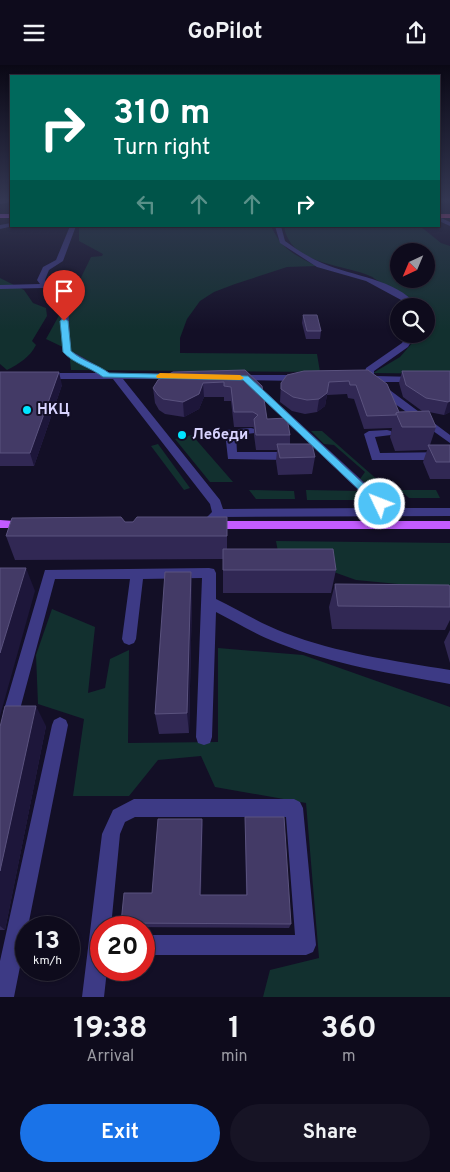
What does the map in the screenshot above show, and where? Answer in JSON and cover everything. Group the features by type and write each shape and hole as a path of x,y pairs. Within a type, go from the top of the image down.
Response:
{"main road":[{"path":"0,525 39,525"},
{"path":"201,525 450,525"}],"lane":[{"path":"44,286 41,280 46,269 59,261 66,242"},
{"path":"283,242 320,265 369,279 404,298"},
{"path":"0,287 44,286 53,291 63,305 67,352 76,360 111,375 216,503 218,513"},
{"path":"369,379 369,370 406,343"},
{"path":"28,376 195,377"},
{"path":"225,377 312,378"},
{"path":"245,378 390,513"},
{"path":"350,379 423,379"},
{"path":"369,379 450,440"},
{"path":"251,431 230,431 232,456 328,455"},
{"path":"387,433 369,434 376,457 450,456"},
{"path":"201,525 218,513 450,512"},
{"path":"129,639 132,568"},
{"path":"11,713 50,574 132,568 209,573 204,737"},
{"path":"209,602 291,641 324,651 393,667 450,677"},
{"path":"3,997 60,725"},
{"path":"103,916 111,834 119,816 134,808 294,808 306,945 155,945"},
{"path":"92,997 94,981"}],"green space":[{"path":"82,242 281,242 289,250 316,266 287,267 214,292 200,301 187,319 180,338 180,353 317,354 320,372 71,370 69,350 46,339 62,310 59,298 74,292 91,257 102,256 103,254"},
{"path":"291,242 440,242 450,246 450,374 373,373 400,357 412,343 435,343 435,298 408,298 390,288 435,288 435,243 390,243 390,288 371,276 307,256 296,249"},
{"path":"0,278 24,290 33,303 46,308 47,316 32,341 36,345 34,349 24,360 7,370 0,364"},
{"path":"311,431 322,431 380,482 363,482 360,479 365,472 334,445 324,444"},
{"path":"192,435 233,482 210,482 175,439"},
{"path":"158,444 190,488 184,490 151,446"},
{"path":"249,490 294,491 295,499 256,499"},
{"path":"306,490 361,491 370,500 307,500"},
{"path":"400,490 436,490 440,498 409,498"},
{"path":"276,541 450,543 450,601 440,588 356,580 278,552"},
{"path":"52,609 95,627 88,693 105,688 110,659 129,650 128,743 218,742 218,648 303,655 450,707 450,997 263,997 270,970 319,958 306,803 215,787 201,756 158,760 129,796 73,796 84,719 38,704 36,655"}],"building":[{"path":"303,315 317,315 321,331 307,331"},
{"path":"245,370 262,386 267,419 287,418 290,435 256,435 254,419 258,415 253,412 234,412 231,387 224,386 224,382 203,383 199,394 183,402 163,399 153,388 158,380 173,372"},
{"path":"368,370 387,384 399,412 396,415 367,416 356,385 350,385 349,381 329,382 327,393 319,399 307,400 293,397 281,389 281,383 287,375 304,371"},
{"path":"402,371 450,371 450,401 426,398 406,385"},
{"name":"НКЦ","path":"0,372 59,372 30,453 0,453"},
{"path":"429,411 436,427 402,427 396,413 399,412"},
{"path":"277,444 312,444 315,457 280,458"},
{"path":"428,445 450,445 450,462 436,462"},
{"path":"121,517 125,522 133,522 137,517 227,517 227,536 6,536 12,518"},
{"path":"223,549 333,549 336,570 223,570"},
{"path":"0,568 26,568 0,653"},
{"path":"165,572 191,572 187,713 155,714"},
{"path":"335,584 449,585 450,607 338,606"},
{"path":"5,706 36,706 0,871 0,727"},
{"path":"245,817 284,817 291,924 155,923 155,916 122,916 124,893 152,893 158,819 202,819 200,895 247,895"}],"slow traffic":[{"path":"160,376 240,378"}],"place":[{"name":"НКЦ","path":"27,410"},
{"name":"Лебеди","path":"182,435"}],"route":[{"path":"64,321 67,352 76,360 96,367 106,375 245,378 380,504"}]}
